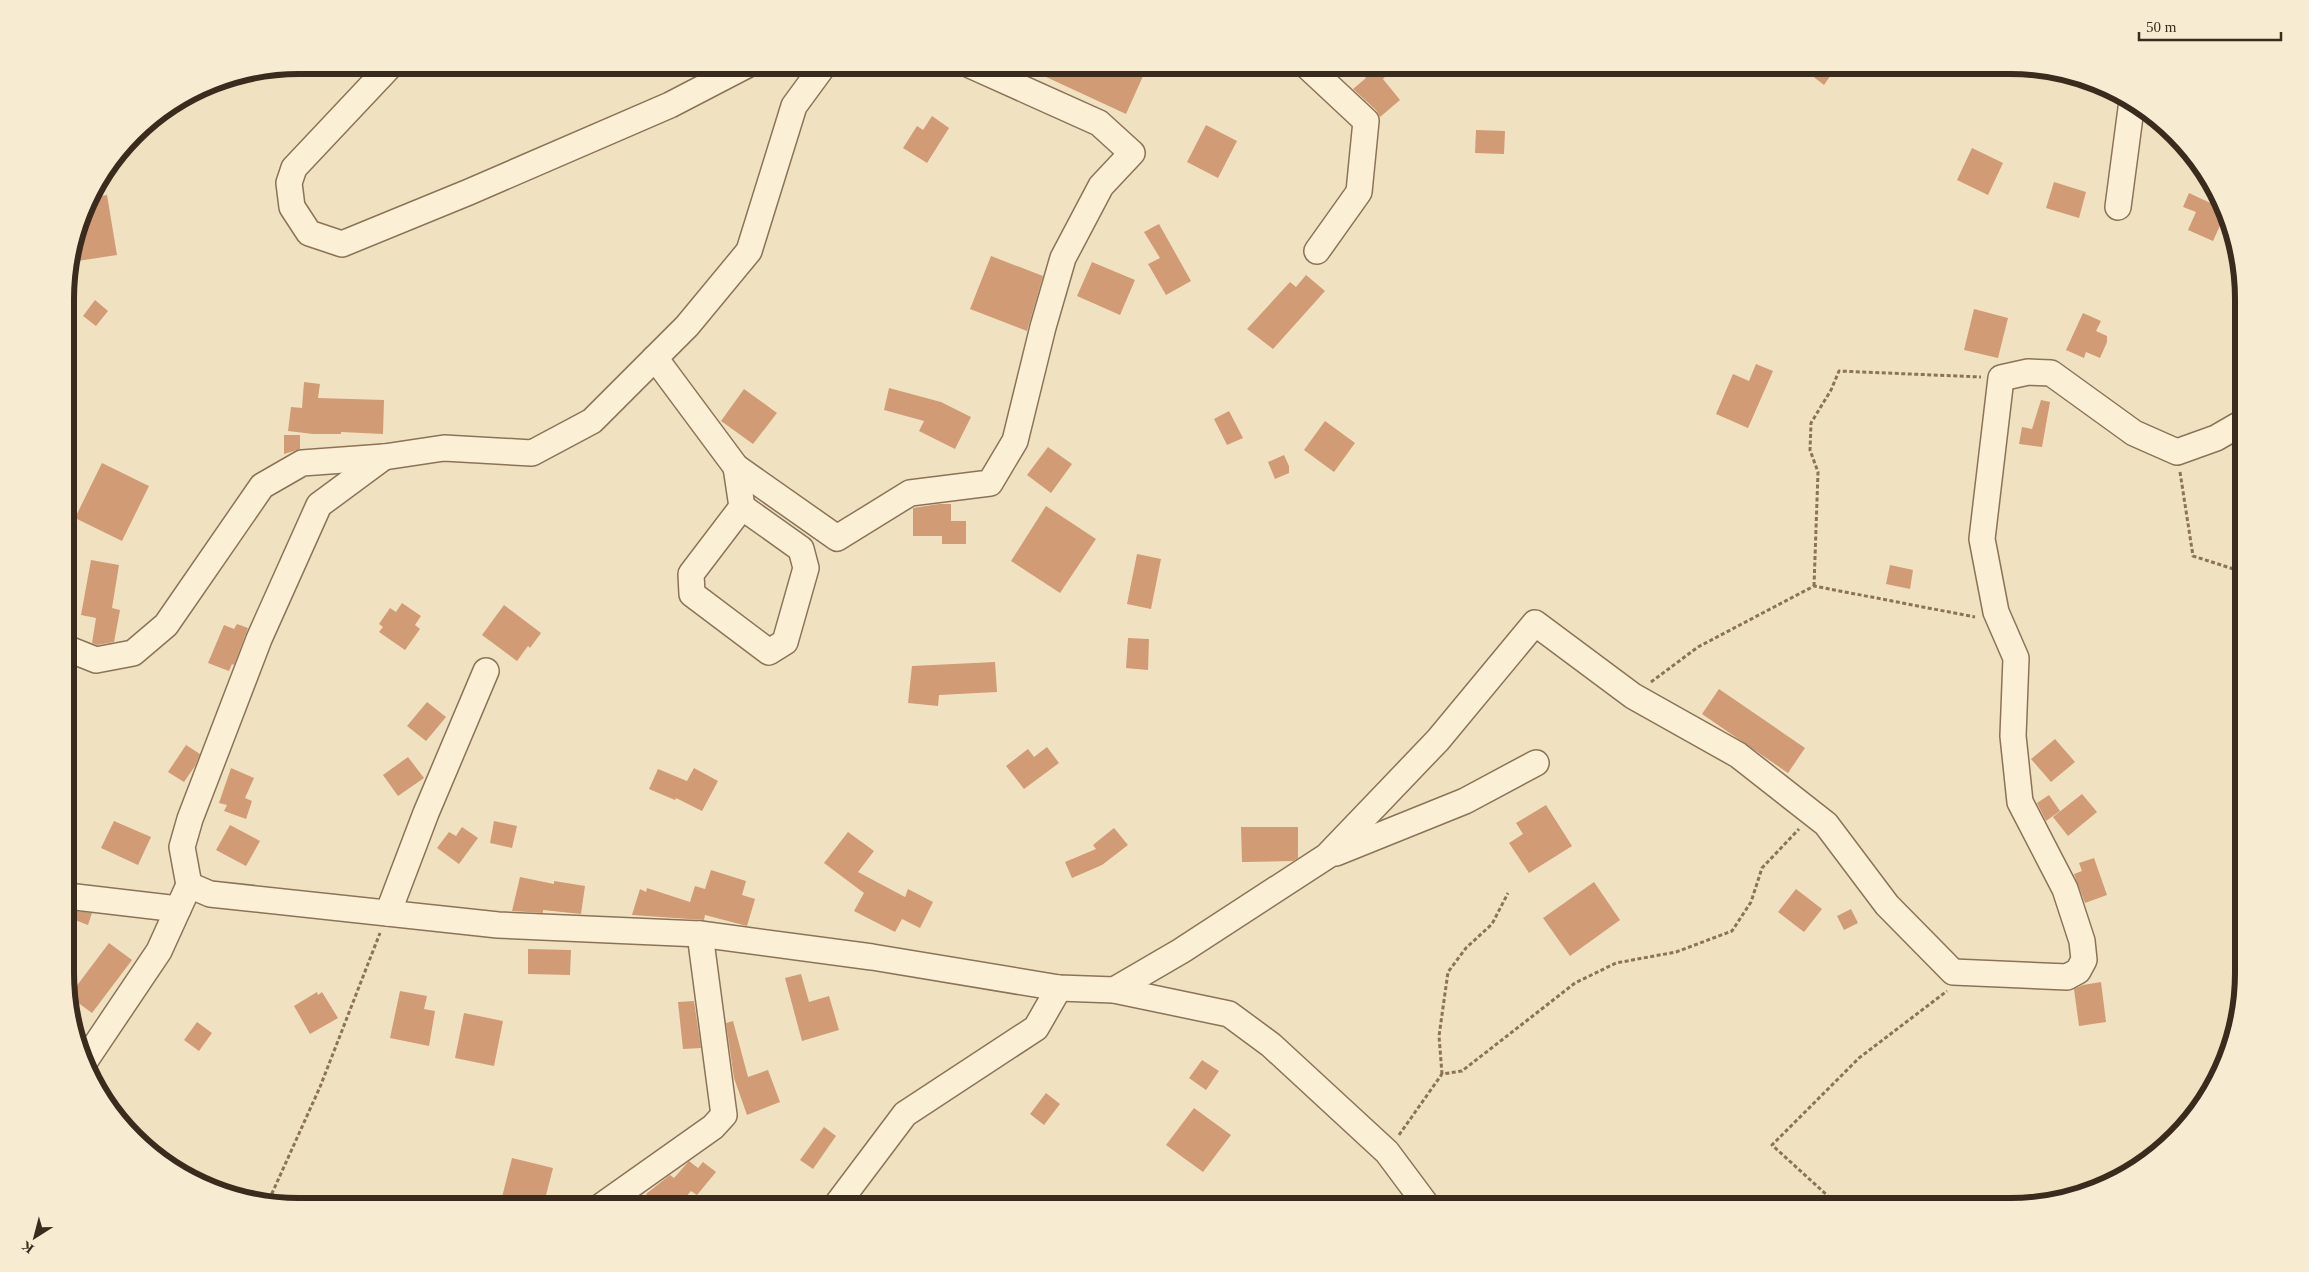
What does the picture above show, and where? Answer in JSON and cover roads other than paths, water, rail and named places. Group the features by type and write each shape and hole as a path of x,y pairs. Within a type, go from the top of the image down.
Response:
{"street":[{"path":"383,74 294,168 289,183 292,208 309,233 342,244 670,105 730,74"},
{"path":"74,651 96,660 133,653 166,625 262,486 302,463 384,457 444,448 532,453 592,420 687,326 749,251 794,106 817,74"},
{"path":"655,358 736,467 837,538 910,493 990,483 1015,440 1043,327 1063,258 1101,186 1132,153 1099,123 990,74"},
{"path":"1316,74 1366,121 1359,192 1317,251"},
{"path":"2118,207 2131,109"},
{"path":"1327,856 1438,740 1535,623 1633,696 1738,755 1826,824 1887,905 1953,972 2067,977 2078,971 2084,960 2082,941 2065,889 2020,802 2013,736 2016,658 1996,612 1982,539 2001,378 2028,372 2051,373 2134,433 2177,452 2216,438 2235,427"},
{"path":"89,1055 159,951 178,909 188,885 182,848 190,819 259,639 319,505 384,457"},
{"path":"736,467 742,507 691,574 692,594 769,652 785,642 806,568 801,549 742,507"},
{"path":"388,913 426,813 486,671"},
{"path":"1114,990 1181,951 1327,856 1465,801 1536,763"},
{"path":"188,885 210,894 498,925 700,934 872,957 1059,988 1114,990 1229,1014 1271,1045 1387,1152 1421,1198"},
{"path":"74,897 178,909"},
{"path":"613,1198 713,1127 724,1115 700,934"},
{"path":"842,1198 905,1114 1036,1028 1059,988"}]}
